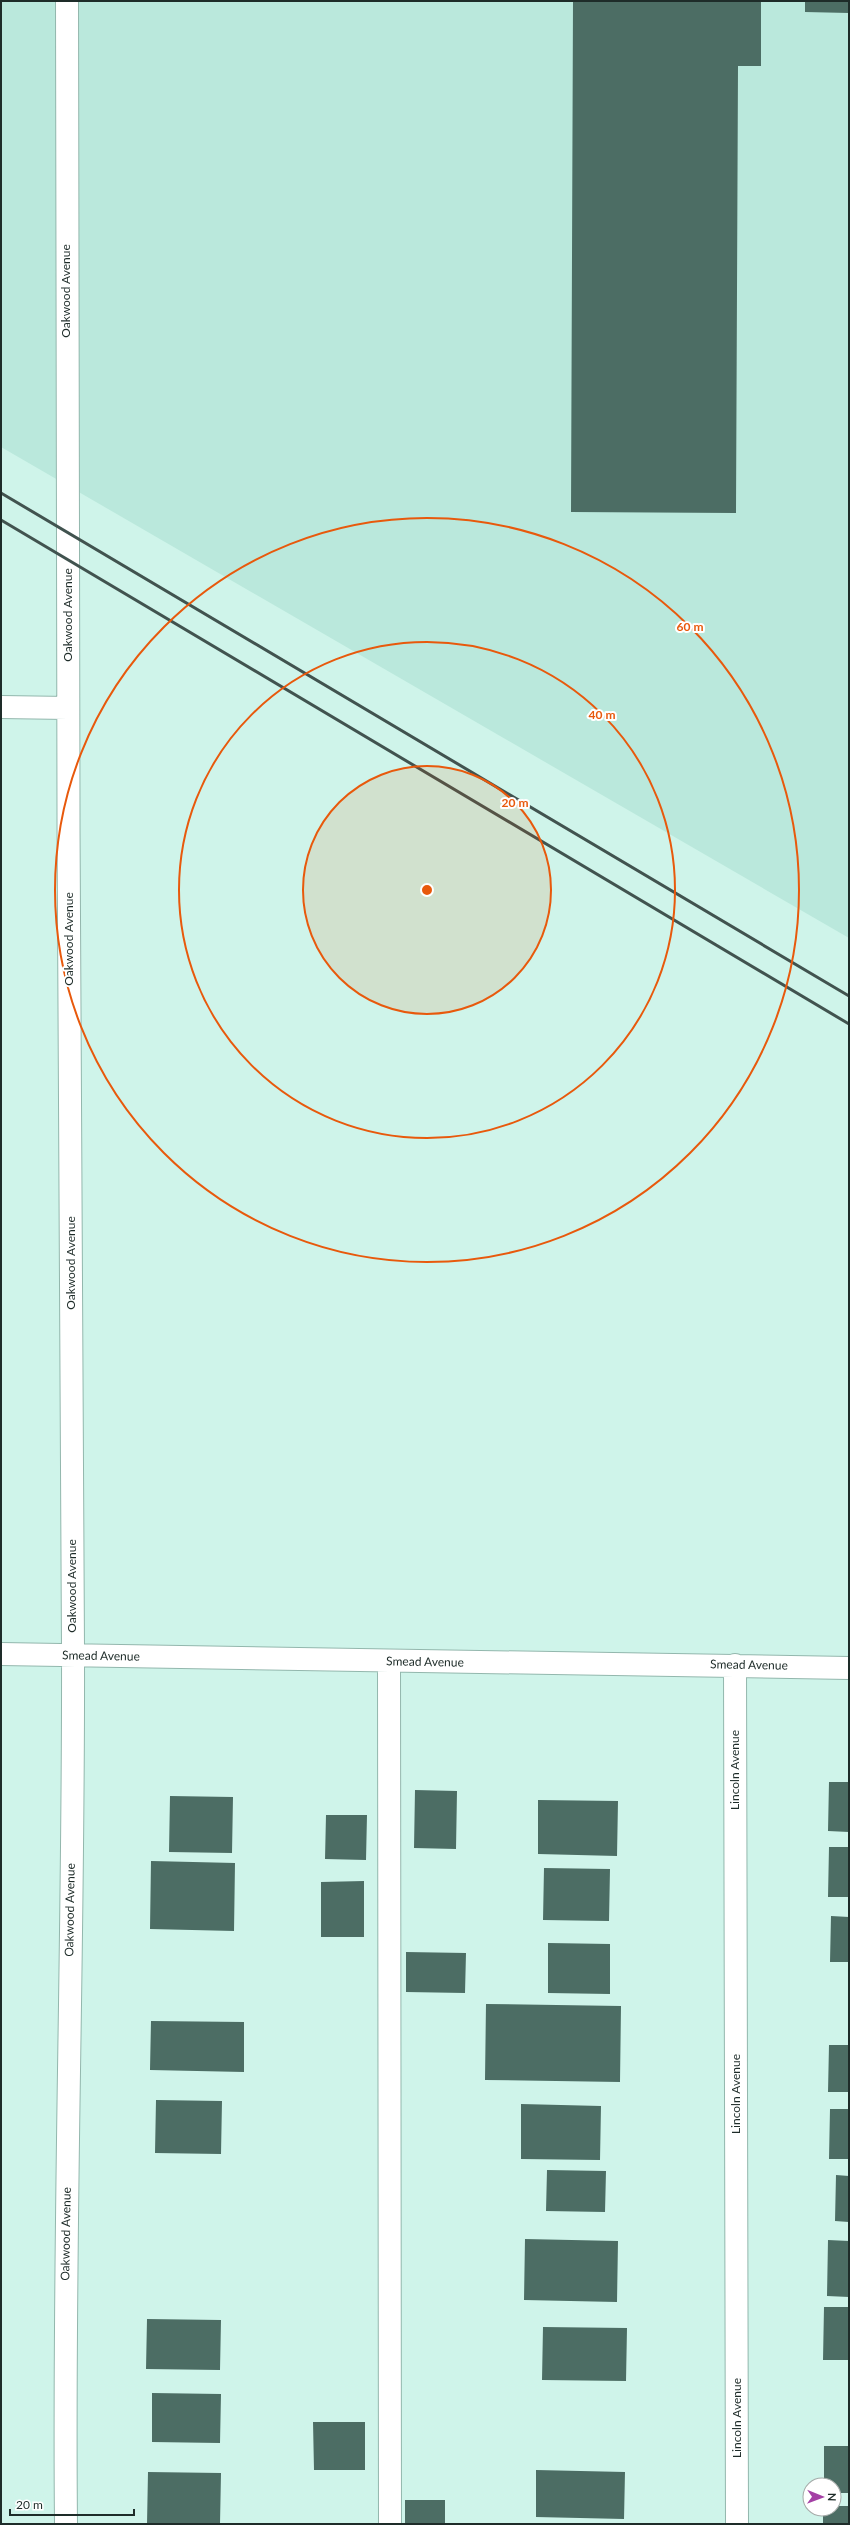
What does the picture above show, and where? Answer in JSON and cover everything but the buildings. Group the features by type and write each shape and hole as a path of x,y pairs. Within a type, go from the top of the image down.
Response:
{"street":[{"name":"Oakwood Avenue","path":"66,2524 64,2376 73,1656 66,530 67,1"},
{"path":"1,707 68,708"},
{"name":"Smead Avenue","path":"1,1654 389,1662 735,1665 849,1668"},
{"path":"389,1662 390,2524"},
{"name":"Lincoln Avenue","path":"735,1665 737,2524"}],"shaded area":[{"path":"1,1 849,1 849,938 1,447"}],"railway":[{"path":"1,493 849,996"},
{"path":"1,520 849,1024"}]}
